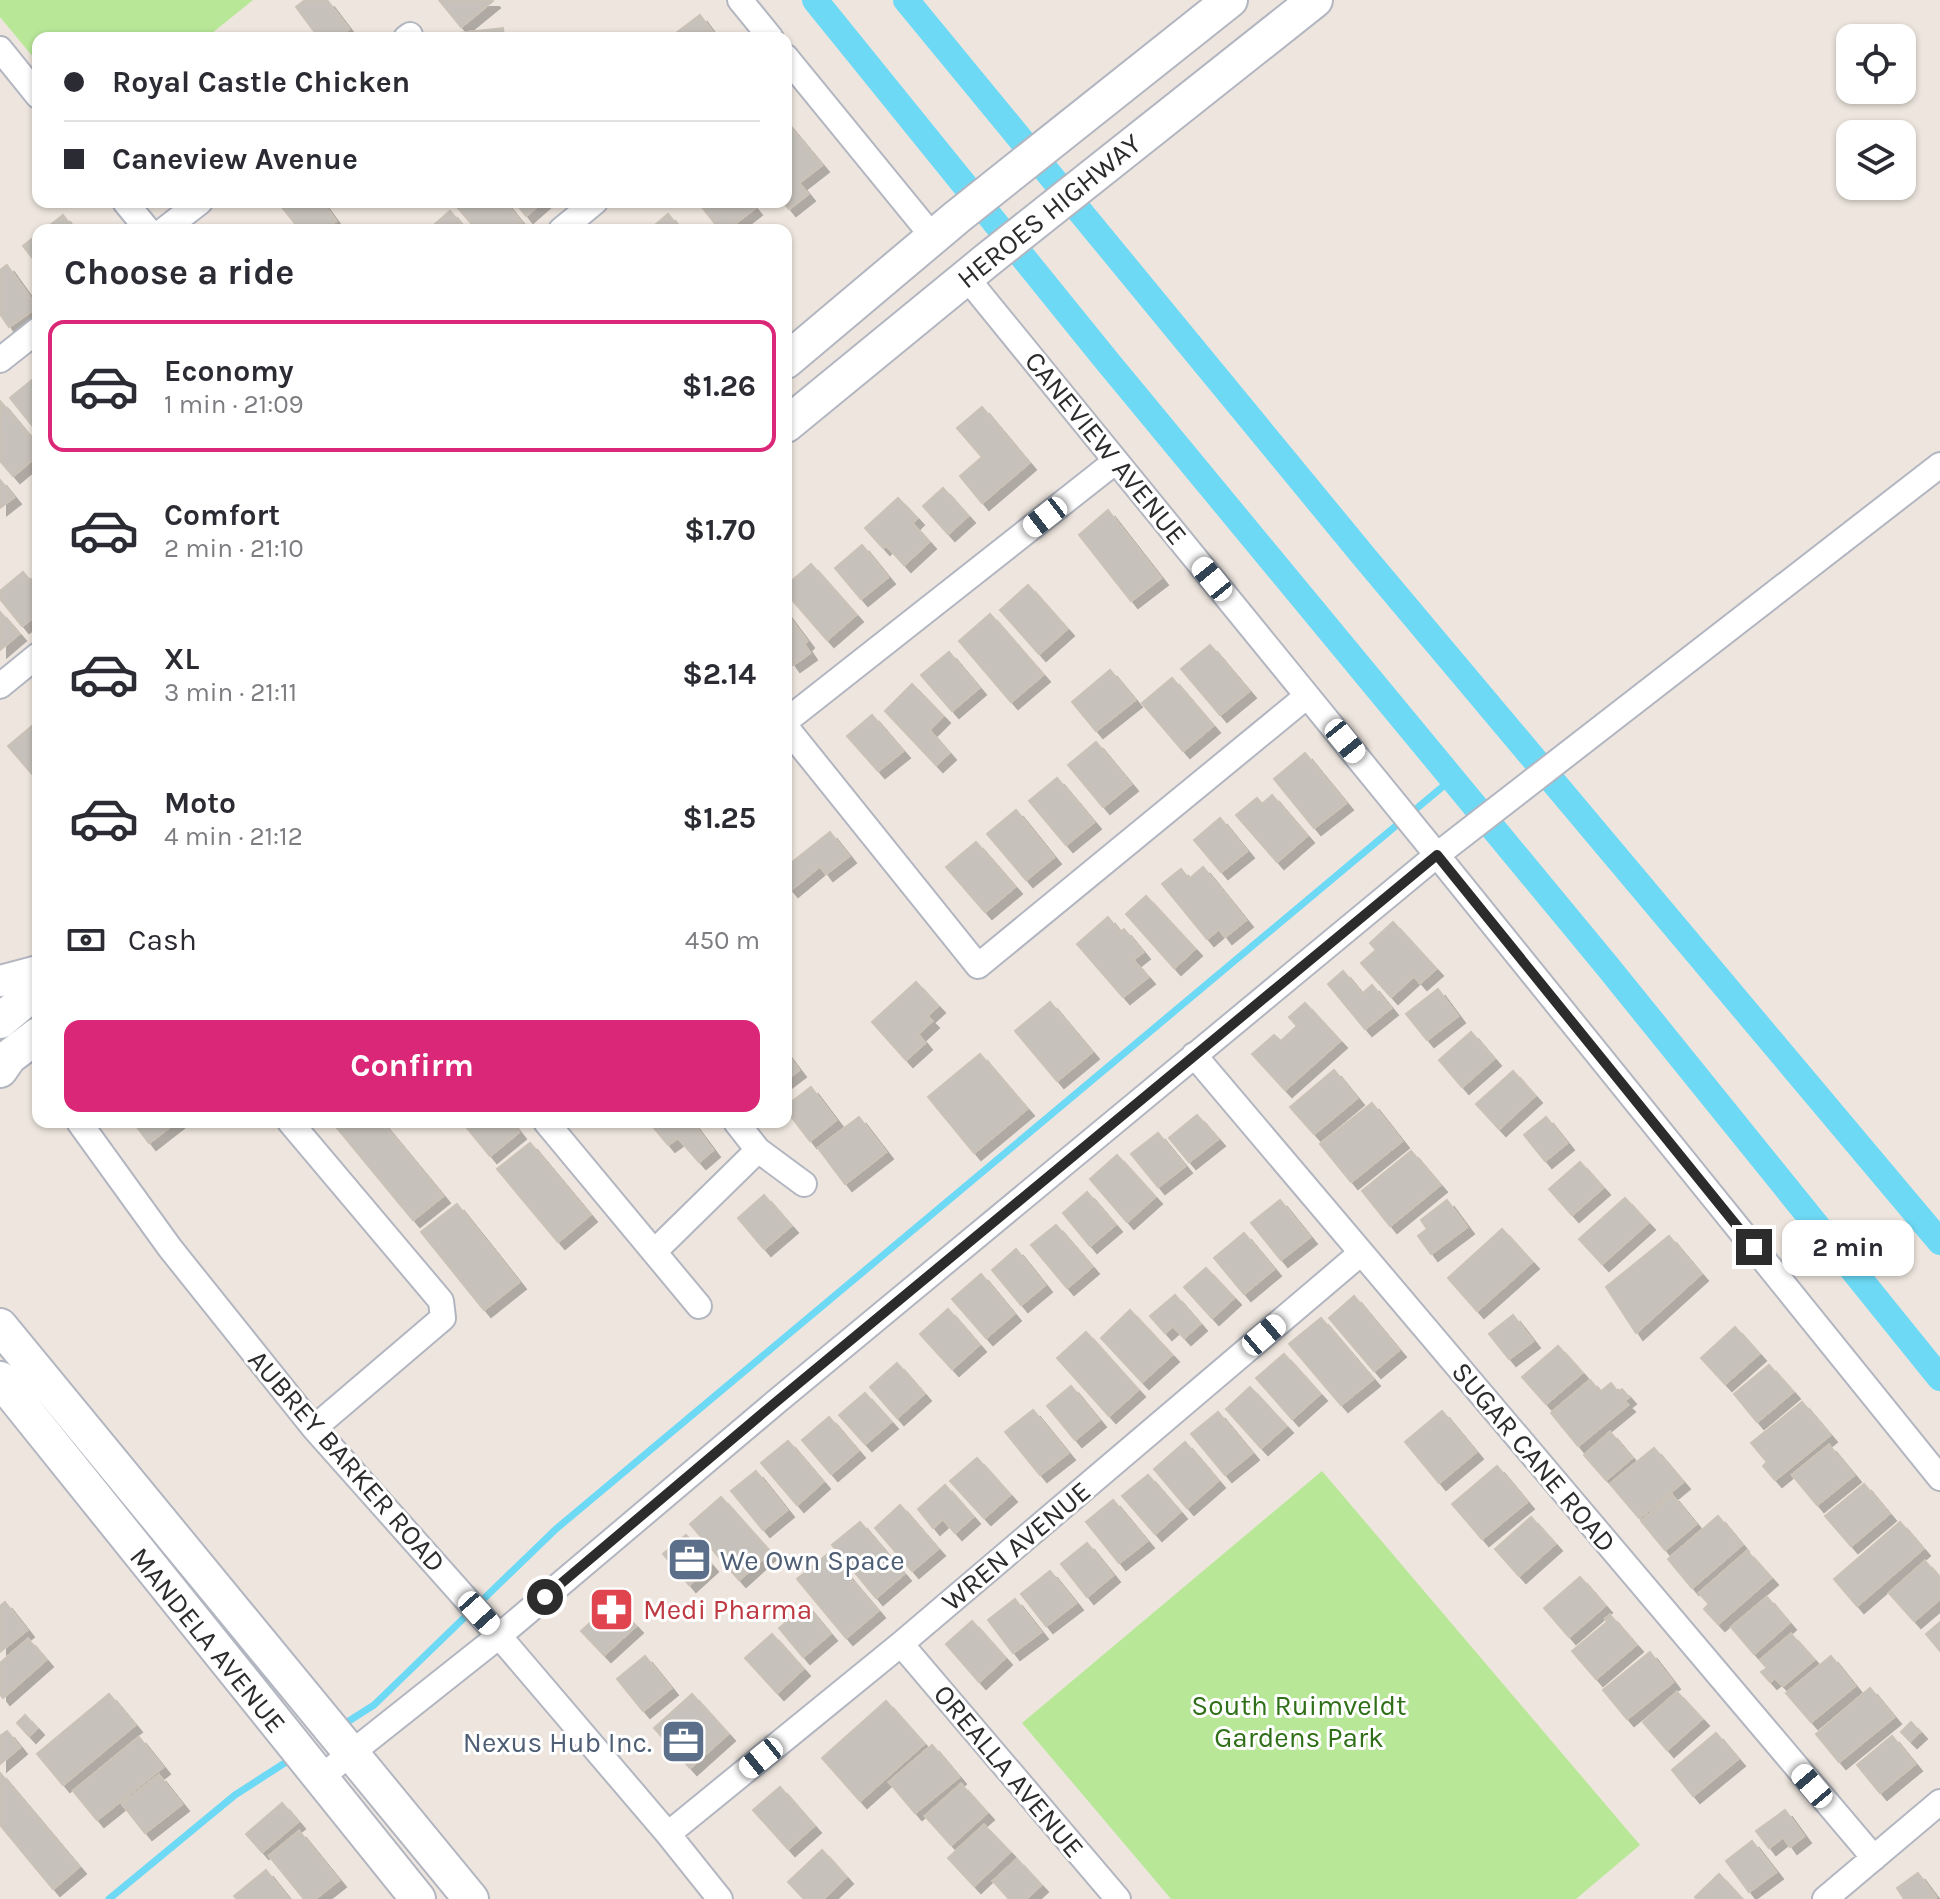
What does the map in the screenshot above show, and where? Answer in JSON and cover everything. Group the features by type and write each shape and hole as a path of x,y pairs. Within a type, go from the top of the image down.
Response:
{"main road":[{"name":"HEROES HIGHWAY","path":"792,356 945,227 1230,0"},
{"name":"HEROES HIGHWAY","path":"792,420 976,269 1315,0"},
{"path":"0,1021 32,994"},
{"path":"0,1070 9,1057 32,1040"},
{"path":"0,1326 471,1899"},
{"name":"MANDELA AVENUE","path":"0,1379 418,1899"}],"street":[{"path":"740,0 766,32"},
{"path":"0,49 32,89"},
{"path":"792,63 945,227"},
{"path":"130,208 143,224"},
{"path":"172,224 192,208"},
{"path":"568,224 588,208"},
{"name":"CANEVIEW AVENUE","path":"976,269 1116,461 1307,696 1440,852 1937,1469"},
{"path":"0,360 32,335"},
{"path":"792,719 1116,461"},
{"path":"320,1778 499,1636 776,1402 1440,852 1940,465"},
{"path":"0,686 32,660"},
{"path":"792,732 978,966 1307,696"},
{"path":"0,981 32,973"},
{"name":"SUGAR CANE ROAD","path":"1194,1055 1874,1858"},
{"name":"AUBREY BARKER ROAD","path":"83,1128 170,1248 314,1428 499,1636 720,1899"},
{"path":"295,1128 441,1301 443,1318 314,1428"},
{"path":"551,1128 699,1306"},
{"path":"741,1128 758,1150 804,1184"},
{"path":"654,1252 758,1150"},
{"name":"WREN AVENUE","path":"668,1834 901,1644 1361,1253"},
{"name":"OREALLA AVENUE","path":"901,1644 1118,1899"},
{"path":"1825,1899 1940,1802"}],"green space":[{"path":"0,0 253,0 213,32 32,32 32,56 0,17"},
{"name":"South Ruimveldt Gardens Park","path":"1322,1471 1640,1845 1576,1899 1171,1899 1022,1723"}],"building":[{"path":"305,0 327,0 349,29 345,32 315,32 296,7"},
{"path":"439,0 492,0 493,1 461,27"},
{"path":"700,15 713,32 677,32"},
{"path":"503,28 503,32 467,32"},
{"path":"792,129 822,165 799,183 808,194 792,207"},
{"path":"283,208 326,208 336,221 332,224 295,224"},
{"path":"458,208 510,208 522,223 521,224 472,224"},
{"path":"520,208 535,208 526,216"},
{"path":"703,208 755,208 735,224 715,224"},
{"path":"450,211 461,224 435,224"},
{"path":"668,214 676,224 656,224"},
{"path":"63,215 70,224 52,224"},
{"path":"32,239 32,257 23,246"},
{"path":"7,265 32,300 32,311 9,327 0,314 0,270"},
{"path":"32,380 32,426 10,398"},
{"path":"1,402 32,439 32,460 13,476 0,461"},
{"path":"982,407 1029,463 982,503 960,476 982,457 957,428"},
{"path":"0,480 14,497 0,508"},
{"path":"943,488 968,516 948,534 923,506"},
{"path":"898,498 917,518 912,523 929,542 904,565 865,528"},
{"path":"1108,510 1161,578 1131,601 1079,535"},
{"path":"862,545 888,577 861,599 835,568"},
{"path":"811,564 856,615 827,640 792,600 792,581"},
{"path":"23,572 32,583 32,618 22,626 0,599 0,591"},
{"path":"1028,585 1067,629 1039,654 1000,610"},
{"path":"0,612 19,634 0,650"},
{"path":"990,614 1043,675 1011,702 959,641"},
{"path":"792,621 807,641 804,644 810,653 793,665"},
{"path":"1210,645 1249,691 1220,715 1181,669"},
{"path":"949,652 979,688 952,711 921,675"},
{"path":"1110,670 1135,700 1096,731 1072,702"},
{"path":"1172,678 1213,726 1183,751 1142,703"},
{"path":"912,684 943,716 929,730 949,753 936,765 885,711"},
{"path":"872,715 903,751 878,771 847,736"},
{"path":"32,726 32,774 8,746"},
{"path":"1096,742 1131,784 1103,807 1068,765"},
{"path":"1305,753 1346,803 1314,828 1274,779"},
{"path":"1057,778 1094,822 1066,845 1029,801"},
{"path":"1272,795 1307,836 1277,862 1236,815 1257,798 1262,804"},
{"path":"1016,810 1054,857 1026,880 987,834"},
{"path":"1220,818 1247,851 1221,872 1194,840"},
{"path":"830,832 849,856 826,874 820,866 792,889 792,862"},
{"path":"976,842 1015,887 985,912 946,867"},
{"path":"1203,867 1246,920 1225,937 1219,929 1207,939 1162,884 1181,869 1189,879"},
{"path":"1146,896 1195,949 1174,968 1126,914"},
{"path":"1108,917 1120,932 1124,929 1143,952 1133,960 1148,977 1123,997 1077,944"},
{"path":"1393,922 1436,969 1420,983 1414,976 1391,997 1361,963 1376,950 1370,943"},
{"path":"1343,971 1362,994 1372,985 1391,1008 1365,1029 1328,984"},
{"path":"916,982 938,1006 927,1016 932,1021 918,1034 925,1043 906,1060 872,1022"},
{"path":"1438,989 1458,1016 1427,1040 1406,1014"},
{"path":"1050,1002 1092,1052 1057,1081 1015,1031"},
{"path":"1305,1003 1340,1041 1285,1090 1252,1054 1274,1035 1281,1041 1297,1026 1289,1017"},
{"path":"1471,1032 1494,1059 1462,1087 1439,1060"},
{"path":"980,1054 1027,1109 974,1153 928,1097"},
{"path":"792,1061 799,1070 792,1075"},
{"path":"1334,1070 1357,1098 1314,1134 1290,1107"},
{"path":"1513,1071 1535,1096 1499,1129 1476,1104"},
{"path":"811,1087 836,1120 810,1141 792,1118 792,1101"},
{"path":"1372,1103 1402,1141 1351,1182 1320,1144"},
{"path":"1197,1115 1218,1139 1189,1162 1169,1138"},
{"path":"859,1117 886,1152 845,1184 818,1148"},
{"path":"1546,1117 1567,1143 1545,1161 1524,1135"},
{"path":"138,1128 168,1128 149,1143"},
{"path":"337,1128 387,1128 443,1196 413,1220"},
{"path":"467,1128 516,1128 519,1132 490,1156"},
{"path":"654,1128 696,1128 713,1150 699,1162 678,1138 668,1145"},
{"path":"1158,1133 1185,1166 1158,1187 1131,1154"},
{"path":"530,1143 590,1215 558,1242 497,1169"},
{"path":"1411,1151 1440,1185 1390,1226 1362,1191"},
{"path":"1117,1155 1155,1197 1127,1222 1090,1179"},
{"path":"1580,1162 1603,1188 1572,1215 1549,1189"},
{"path":"1087,1192 1115,1225 1090,1246 1063,1213"},
{"path":"764,1195 791,1226 764,1249 738,1218"},
{"path":"1625,1198 1648,1223 1602,1264 1579,1239"},
{"path":"1280,1200 1310,1237 1281,1260 1251,1223"},
{"path":"1447,1200 1467,1227 1431,1254 1418,1236 1427,1229 1421,1220"},
{"path":"457,1204 519,1282 484,1310 421,1232"},
{"path":"1056,1225 1092,1267 1067,1288 1031,1245"},
{"path":"1502,1229 1532,1262 1477,1311 1448,1278"},
{"path":"1244,1233 1274,1269 1244,1294 1214,1258"},
{"path":"1669,1236 1701,1274 1636,1333 1606,1287"},
{"path":"1016,1249 1045,1285 1021,1305 992,1270"},
{"path":"1206,1268 1234,1298 1212,1318 1184,1287"},
{"path":"981,1274 1014,1314 986,1338 952,1299"},
{"path":"1175,1295 1200,1324 1184,1338 1173,1326 1165,1333 1150,1316"},
{"path":"1354,1296 1399,1350 1374,1371 1329,1318"},
{"path":"948,1309 979,1345 952,1369 920,1334"},
{"path":"1130,1310 1172,1355 1142,1382 1101,1338"},
{"path":"1513,1315 1533,1341 1509,1359 1489,1334"},
{"path":"1321,1318 1373,1379 1341,1405 1289,1344"},
{"path":"1735,1327 1759,1354 1725,1384 1701,1358"},
{"path":"1086,1332 1138,1390 1109,1416 1057,1358"},
{"path":"1558,1346 1582,1373 1546,1404 1522,1377"},
{"path":"1284,1354 1320,1394 1292,1419 1256,1378"},
{"path":"897,1363 924,1394 897,1418 870,1387"},
{"path":"1769,1365 1793,1392 1757,1422 1734,1394"},
{"path":"1590,1380 1600,1392 1611,1383 1618,1392 1622,1389 1629,1397 1624,1401 1628,1405 1578,1446 1551,1413"},
{"path":"1071,1386 1099,1420 1075,1440 1047,1406"},
{"path":"1250,1387 1286,1426 1261,1448 1226,1409"},
{"path":"865,1393 891,1422 865,1444 839,1415"},
{"path":"1802,1402 1830,1435 1775,1480 1763,1466 1767,1462 1751,1443"},
{"path":"1033,1410 1068,1453 1040,1475 1005,1432"},
{"path":"1442,1411 1476,1452 1439,1483 1405,1442"},
{"path":"1218,1412 1252,1453 1225,1475 1191,1434"},
{"path":"829,1417 858,1451 831,1474 802,1440"},
{"path":"1610,1432 1632,1458 1606,1480 1584,1455"},
{"path":"788,1441 823,1482 797,1505 761,1463"},
{"path":"1185,1442 1218,1481 1187,1508 1154,1469"},
{"path":"1829,1445 1854,1475 1817,1505 1792,1475"},
{"path":"1654,1448 1683,1482 1639,1518 1610,1484"},
{"path":"977,1458 1010,1495 984,1518 950,1481"},
{"path":"1497,1466 1527,1502 1482,1539 1452,1504"},
{"path":"756,1471 787,1510 763,1530 731,1491"},
{"path":"1148,1475 1180,1512 1155,1534 1122,1496"},
{"path":"1864,1484 1889,1514 1851,1546 1825,1516"},
{"path":"945,1485 973,1517 955,1533 943,1519 933,1528 918,1509"},
{"path":"1672,1495 1696,1524 1665,1550 1641,1521"},
{"path":"721,1497 770,1552 739,1580 690,1524"},
{"path":"1113,1500 1147,1541 1119,1563 1086,1522"},
{"path":"900,1505 938,1549 912,1571 875,1528"},
{"path":"1718,1516 1742,1545 1692,1588 1668,1559"},
{"path":"1531,1517 1555,1544 1519,1576 1495,1549"},
{"path":"860,1522 904,1574 876,1598 832,1545"},
{"path":"1900,1522 1923,1549 1857,1606 1834,1579"},
{"path":"686,1535 711,1565 689,1585 663,1554"},
{"path":"1087,1543 1113,1575 1087,1597 1061,1564"},
{"path":"1747,1551 1771,1578 1718,1624 1704,1609 1709,1604 1699,1593"},
{"path":"829,1553 878,1611 846,1638 797,1579"},
{"path":"1925,1561 1940,1578 1940,1599 1914,1621 1889,1593"},
{"path":"1050,1571 1076,1603 1046,1626 1021,1594"},
{"path":"1580,1577 1605,1606 1569,1637 1544,1608"},
{"path":"1767,1597 1789,1623 1754,1654 1731,1627"},
{"path":"1015,1599 1041,1632 1013,1653 988,1620"},
{"path":"5,1602 27,1630 0,1652 0,1606"},
{"path":"613,1602 636,1626 604,1655 581,1631"},
{"path":"806,1605 830,1634 803,1657 779,1628"},
{"path":"1610,1615 1636,1645 1596,1679 1572,1651 1607,1622 1605,1619"},
{"path":"972,1621 1005,1658 979,1682 946,1644"},
{"path":"1940,1622 1940,1651 1926,1634"},
{"path":"772,1634 803,1669 777,1693 745,1658"},
{"path":"1791,1634 1814,1660 1783,1686 1775,1678 1770,1682 1761,1672 1767,1668 1760,1660"},
{"path":"28,1639 46,1660 3,1698 0,1694 0,1663"},
{"path":"1650,1652 1673,1682 1627,1719 1603,1690"},
{"path":"645,1656 671,1688 643,1711 617,1679"},
{"path":"1831,1656 1855,1686 1811,1722 1786,1693"},
{"path":"1870,1688 1894,1717 1839,1762 1816,1734"},
{"path":"1677,1692 1702,1719 1667,1750 1643,1722"},
{"path":"109,1694 135,1725 63,1785 37,1754"},
{"path":"692,1694 728,1734 690,1768 654,1728"},
{"path":"886,1701 924,1744 860,1801 822,1758"},
{"path":"25,1715 37,1728 29,1736 17,1723"},
{"path":"1911,1722 1920,1732 1910,1741 1901,1732"},
{"path":"7,1731 20,1747 0,1764 0,1736"},
{"path":"1716,1733 1738,1759 1693,1796 1672,1770"},
{"path":"1892,1736 1915,1764 1880,1793 1857,1765"},
{"path":"139,1737 163,1767 97,1820 73,1791"},
{"path":"932,1745 959,1777 915,1813 889,1782"},
{"path":"0,1773 79,1867 53,1889 0,1825"},
{"path":"159,1775 182,1804 145,1833 122,1804"},
{"path":"961,1784 987,1813 951,1845 925,1816"},
{"path":"780,1787 814,1826 788,1849 753,1810"},
{"path":"282,1803 298,1822 262,1852 246,1834"},
{"path":"1785,1810 1804,1836 1790,1847 1783,1837 1769,1848 1756,1831"},
{"path":"984,1825 1010,1852 974,1886 948,1858"},
{"path":"299,1831 339,1880 315,1899 304,1899 269,1856"},
{"path":"1752,1841 1776,1872 1749,1892 1726,1861"},
{"path":"822,1850 846,1877 823,1899 804,1899 788,1882"},
{"path":"1017,1859 1041,1885 1026,1899 1009,1899 993,1881"},
{"path":"266,1870 289,1899 237,1899 234,1896"},
{"path":"1918,1873 1936,1897 1904,1899 1897,1888"},
{"path":"1719,1874 1742,1899 1695,1897"}],"waterway":[{"path":"815,0 1107,361 1608,967 1940,1378"},
{"path":"906,0 1366,559 1940,1242"},
{"path":"341,1726 374,1705 556,1529 1453,778"},
{"path":"109,1899 235,1795 294,1757"}],"place":[{"name":"We Own Space","path":"689,1560"},
{"name":"Medi Pharma","path":"612,1609"},
{"name":"Nexus Hub Inc.","path":"683,1742"}],"route":[{"path":"545,1597 1437,855 1754,1247"}]}
